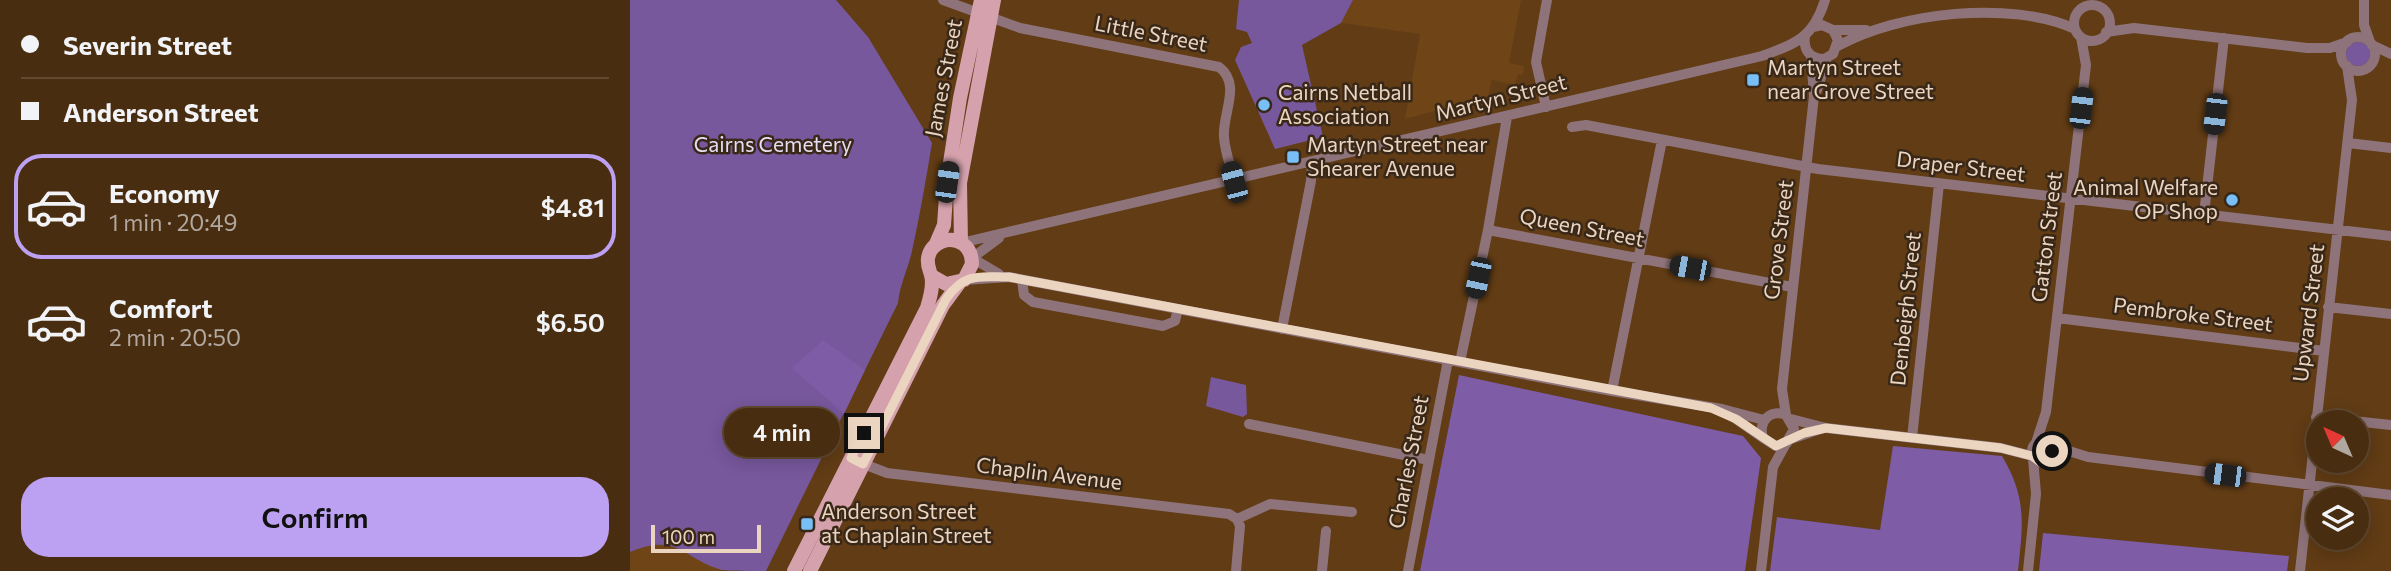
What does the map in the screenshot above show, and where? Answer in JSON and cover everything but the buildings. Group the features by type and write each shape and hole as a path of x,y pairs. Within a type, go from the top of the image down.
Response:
{"main road":[{"name":"James Street","path":"935,246 944,225 960,98 983,11 994,0"},
{"name":"James Street","path":"961,243 960,183 983,11"},
{"path":"794,571 857,461 946,299 971,270 972,258 961,243 946,240 935,246 928,260 932,276 927,308 857,461 810,571"},
{"path":"932,276 946,284 962,281"}],"street":[{"name":"Little Street","path":"943,0 983,11 1020,28 1216,66 1228,77 1230,88 1224,138 1234,182"},
{"path":"1546,107 1536,62 1547,0"},
{"path":"1826,0 1838,46 1872,30"},
{"path":"1809,32 1826,0"},
{"path":"2346,65 2342,52 2363,2"},
{"path":"2363,2 2364,25 2375,53 2370,65"},
{"path":"2051,18 2092,5 2102,7 2134,28"},
{"path":"2078,33 2074,20 2082,7"},
{"path":"2102,7 2109,22 2103,35"},
{"path":"1809,32 1832,29 1872,30 1950,14 1998,12 2051,18 2090,40 2134,28 2307,48 2330,48 2360,38 2391,54"},
{"name":"Martyn Street","path":"961,243 1312,164 1762,57 1793,46 1809,32"},
{"name":"Grove Street","path":"1788,417 1782,389 1814,96 1809,32"},
{"name":"Gatton Street","path":"2033,457 2046,412 2086,65 2078,33"},
{"name":"Gatton Street","path":"2086,65 2103,35"},
{"path":"2204,214 2224,38"},
{"name":"Grove Street","path":"1814,96 1828,58 1838,46"},
{"path":"2307,48 2356,71 2391,60"},
{"name":"Martyn Street","path":"1762,57 1810,55 1828,58"},
{"name":"Upward Street","path":"2317,410 2353,100 2346,65"},
{"name":"Upward Street","path":"2353,100 2370,65"},
{"path":"1460,362 1488,230 1507,117"},
{"name":"Draper Street","path":"1572,127 1586,125 1807,166 1939,184 2391,236"},
{"path":"1612,391 1662,140"},
{"path":"2348,143 2391,148"},
{"path":"1282,329 1312,164"},
{"name":"Denbeigh Street","path":"1912,438 1939,184"},
{"name":"Queen Street","path":"1488,230 1792,287"},
{"name":"Martyn Street","path":"972,258 1004,235"},
{"path":"972,258 1009,277 1022,280 1766,418"},
{"path":"962,281 1009,277"},
{"path":"1022,280 1024,295 1033,302 1163,326 1175,321 1178,309"},
{"path":"2328,307 2391,314"},
{"name":"Pembroke Street","path":"2057,318 2324,351"},
{"name":"Charles Street","path":"1408,571 1448,360"},
{"name":"Grove Street","path":"1766,418 1782,389"},
{"path":"1711,408 1736,419 1776,446 1826,428"},
{"name":"Gatton Street","path":"2046,412 2049,458"},
{"path":"1761,571 1773,467 1761,427 1766,418 1776,413 1826,428 2001,448 2033,457 2040,462 2049,458 2088,457 2391,495"},
{"path":"1773,467 1794,429 1788,417"},
{"path":"2370,423 2391,425"},
{"path":"1249,424 1429,460"},
{"path":"2001,448 2036,443 2088,457"},
{"path":"2028,571 2036,494 2033,457"},
{"path":"2036,494 2049,458"},
{"name":"Chaplin Avenue","path":"857,461 887,473 1229,514 1238,522"},
{"name":"Upward Street","path":"2300,571 2309,473"},
{"path":"1236,571 1238,522 1270,504 1352,512"},
{"path":"1322,571 1326,531"}],"shaded area":[{"path":"1353,0 1521,0 1509,63 1524,66 1523,75 1518,74 1515,85 1492,80 1488,97 1476,95 1475,100 1405,119 1420,34 1341,23"},
{"path":"823,340 865,370 844,414 792,368"},
{"path":"1459,375 1743,436 1761,458 1745,571 1420,571"},
{"path":"1893,446 2002,456 2016,485 2021,512 2018,571 1770,571 1777,517 1880,530"},
{"path":"2043,533 2289,556 2287,571 2039,571"},
{"path":"650,543 670,545 723,571 630,571 630,552"}],"green space":[{"name":"Cairns Cemetery","path":"630,0 836,0 868,37 932,143 915,237 898,303 766,571 722,570 669,546 646,547 630,552"},
{"path":"1239,0 1353,0 1341,23 1302,45 1323,137 1275,149 1235,60 1241,47 1252,43 1247,32 1236,29"},
{"path":"2358,42 2367,45 2370,54 2367,63 2358,66 2349,63 2346,54 2349,45"},
{"path":"1211,377 1246,385 1247,414 1243,417 1206,406"}],"place":[{"name":"Martyn Street near Grove Street","path":"1753,80"},
{"name":"Cairns Netball Association","path":"1264,105"},
{"name":"Martyn Street near Shearer Avenue","path":"1293,157"},
{"name":"Animal Welfare OP Shop","path":"2232,200"},
{"name":"Anderson Street at Chaplain Street","path":"807,524"}],"route":[{"path":"864,433 851,458 863,464 946,299 960,282 985,276 1009,277 1711,408 1736,419 1766,442 1776,446 1782,446 1812,430 1826,428 2001,448 2032,456 2040,462 2050,458 2052,451"}]}
